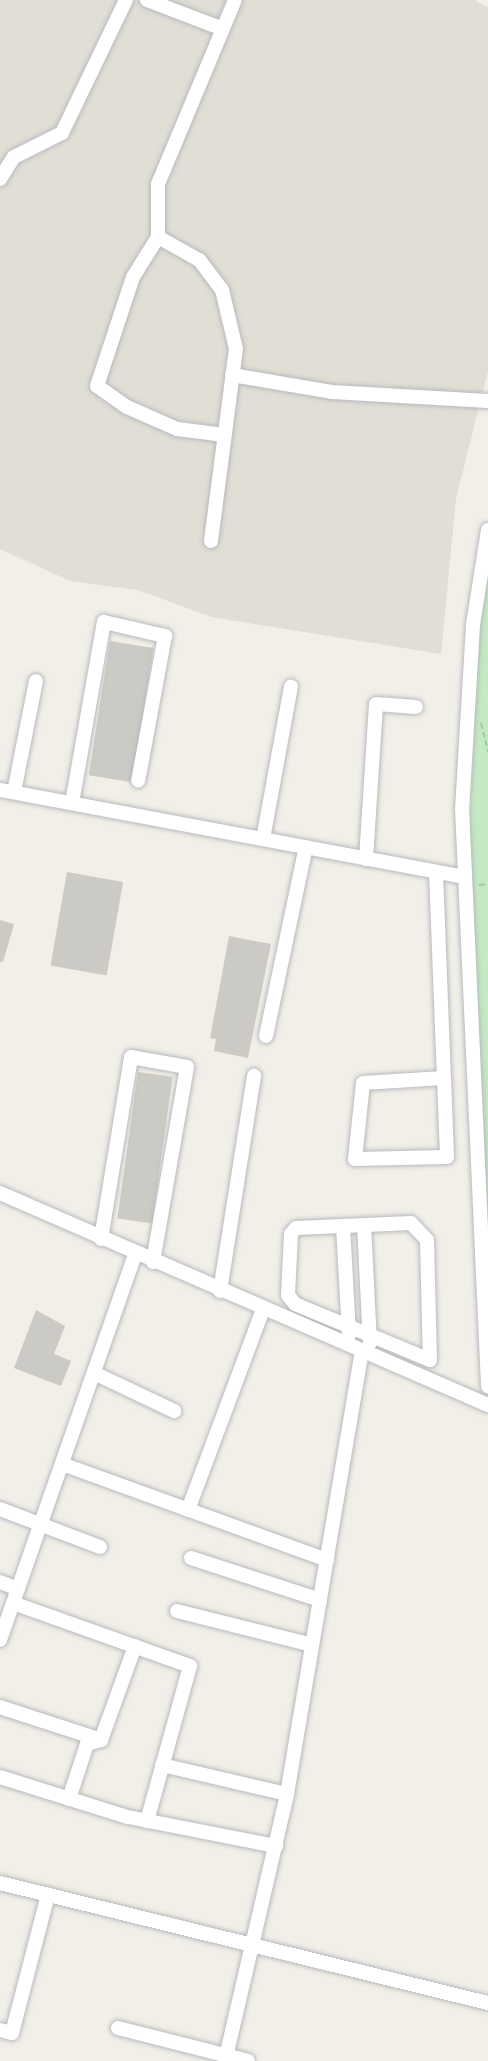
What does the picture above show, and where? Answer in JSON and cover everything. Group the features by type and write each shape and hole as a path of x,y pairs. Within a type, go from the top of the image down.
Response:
{"street":[{"path":"0,179 14,157 62,133 126,0"},
{"path":"147,0 223,29"},
{"path":"225,435 177,429 127,408 97,386 133,277 158,237 158,184 235,0"},
{"path":"158,237 200,260 222,290 236,349 211,541"},
{"path":"232,375 332,392 488,401"},
{"path":"488,530 472,625 462,808 488,1386"},
{"path":"72,803 104,622 165,636 138,782"},
{"path":"36,681 7,791 464,877"},
{"path":"263,839 291,687"},
{"path":"366,859 376,704 416,707"},
{"path":"266,1036 306,847"},
{"path":"436,872 444,1078 447,1157 355,1159 363,1083 444,1078"},
{"path":"101,1239 131,1057 188,1066 153,1262"},
{"path":"220,1291 254,1076"},
{"path":"0,1193 153,1262 488,1405"},
{"path":"411,1223 420,1228 427,1240 434,1353 423,1361 295,1304 286,1287 296,1228 343,1226 411,1223"},
{"path":"226,2058 254,1946 287,1794 361,1351 369,1337 364,1225"},
{"path":"343,1226 349,1327 361,1351"},
{"path":"0,1640 135,1254"},
{"path":"188,1510 263,1309"},
{"path":"93,1373 174,1411"},
{"path":"62,1464 327,1560"},
{"path":"0,1509 100,1547"},
{"path":"191,1558 320,1600"},
{"path":"0,1582 18,1589"},
{"path":"13,1603 190,1666 147,1821"},
{"path":"177,1611 312,1645"},
{"path":"101,1740 135,1647"},
{"path":"0,1707 101,1740"},
{"path":"69,1799 87,1744 101,1740"},
{"path":"162,1765 287,1794"},
{"path":"0,1777 147,1821 276,1846"},
{"path":"0,1883 488,2003"},
{"path":"0,2031 12,2033 48,1895"},
{"path":"118,2028 226,2058 248,2061"}],"shaded area":[{"path":"0,0 475,0 488,8 488,371 456,499 441,654 211,617 138,590 70,581 0,549"}],"green space":[{"path":"488,559 488,1283 468,873 479,619"}],"building":[{"path":"110,641 153,648 132,782 89,775"},
{"path":"67,872 123,882 107,975 51,966"},
{"path":"0,920 14,924 3,962 0,962"},
{"path":"229,936 271,944 248,1058 214,1051 216,1039 210,1038"},
{"path":"138,1072 173,1077 152,1223 117,1219"},
{"path":"36,1310 65,1326 54,1354 71,1361 61,1386 14,1368"}]}
